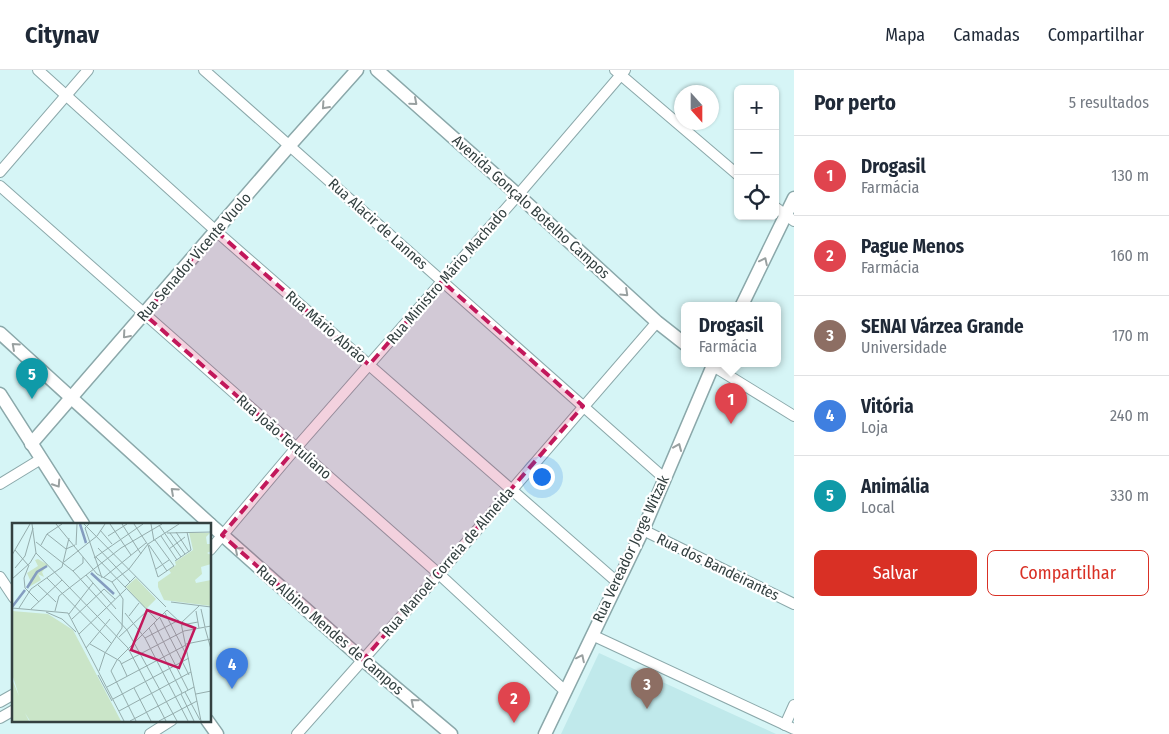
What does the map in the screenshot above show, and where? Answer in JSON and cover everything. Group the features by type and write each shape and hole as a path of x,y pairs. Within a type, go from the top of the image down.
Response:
{"street":[{"name":"Rua Mário Abrão","path":"38,70 216,231 616,582"},
{"path":"0,172 88,70"},
{"name":"Rua Alacir de Lannes","path":"204,70 664,478"},
{"name":"Rua Senador Vicente Vuolo","path":"31,444 357,70"},
{"name":"Avenida Gonçalo Botelho Campos","path":"377,70 657,322 681,341"},
{"path":"620,72 734,172"},
{"name":"Rua Ministro Mário Machado","path":"211,549 296,448 518,195 620,72"},
{"name":"Rua João Tertuliano","path":"0,186 439,574 565,691"},
{"path":"744,302 790,218 794,198"},
{"path":"779,210 790,218"},
{"name":"Rua Manoel Correia de Almeida","path":"297,734 439,574 657,322"},
{"name":"Rua Albino Mendes de Campos","path":"0,333 209,523"},
{"name":"Rua Vereador Jorge Witzak","path":"545,734 616,582 643,530 711,367"},
{"path":"717,367 794,416"},
{"path":"0,394 82,523"},
{"path":"0,484 41,459"},
{"name":"Rua Albino Mendes de Campos","path":"211,525 363,660 451,734"},
{"name":"Rua dos Bandeirantes","path":"643,530 794,604"},
{"path":"0,577 4,591"},
{"path":"592,635 790,727 794,705"},
{"path":"0,702 12,695"},
{"path":"0,718 12,711"},
{"path":"150,734 169,722"},
{"path":"208,722 217,734"}],"highlighted area":[{"path":"216,231 369,365 442,281 583,406 363,660 222,535 296,448 144,314"}],"shaded area":[{"path":"599,653 776,734 561,734"}],"place":[{"name":"Animália","path":"32,399"},
{"name":"Drogasil","path":"731,424"},
{"name":"Vitória","path":"232,689"},
{"name":"SENAI Várzea Grande","path":"647,709"},
{"name":"Pague Menos","path":"514,723"}]}
